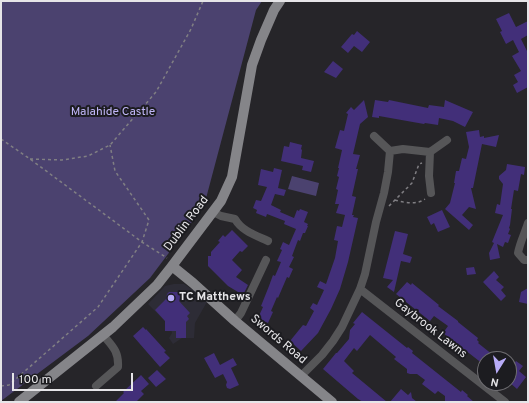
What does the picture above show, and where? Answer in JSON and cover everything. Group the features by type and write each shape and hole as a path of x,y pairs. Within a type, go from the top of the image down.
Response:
{"main road":[{"name":"Dublin Road","path":"19,402 113,327 157,285 221,201 232,177 252,65 274,10 280,1"},
{"name":"Swords Road","path":"172,266 332,402"}],"street":[{"path":"374,136 390,151"},
{"path":"390,151 403,149 430,152 447,140"},
{"path":"301,376 322,355 333,341 342,327 360,290 384,193 390,151"},
{"path":"430,152 429,176 431,193"},
{"path":"212,212 235,220 239,226 268,241"},
{"path":"528,223 520,243 518,253 524,260 528,260"},
{"path":"235,321 241,313 266,260"},
{"name":"Gaybrook Lawns","path":"360,290 505,402"},
{"path":"96,386 118,366 116,351 103,335"}],"path":[{"path":"30,159 62,160 88,156 110,145 156,92 191,29 203,1"},
{"path":"1,139 142,242 166,257 172,266"},
{"path":"1,386 9,385 98,307 142,242 149,220 115,171 110,145"},
{"path":"386,210 412,183 419,164 430,162"},
{"path":"395,200 417,203 424,200 431,193"}],"shaded area":[{"path":"184,284 208,300 195,323 194,338 182,338 173,344 169,338 172,333 170,326 148,304 165,286"}],"green space":[{"name":"Malahide Castle","path":"1,1 262,1 256,10 204,206 150,278 88,336 1,401"},
{"path":"292,176 319,183 316,196 288,189"}],"building":[{"path":"509,13 516,27 528,21 528,35 521,39 528,53 528,87 517,93 513,85 518,82 514,75 521,71 512,56 519,52 513,40 506,44 496,19"},
{"path":"357,31 370,42 362,52 354,46 348,53 341,47 352,34 354,35"},
{"path":"333,61 343,69 336,78 324,72"},
{"path":"364,100 368,117 360,124 353,154 360,155 356,169 358,169 352,196 356,197 352,215 354,215 353,217 358,218 348,262 340,289 331,309 318,333 301,351 290,341 303,325 306,326 314,311 310,308 313,303 317,305 324,290 317,287 320,281 326,284 335,258 338,241 334,240 337,226 342,227 345,215 336,213 339,204 335,204 338,190 336,189 339,177 337,176 342,150 335,148 340,130 344,131 348,114 346,113 351,107 354,110"},
{"path":"375,100 388,102 389,100 428,108 429,105 444,107 445,100 473,112 465,127 453,121 439,118 438,125 424,124 379,116 379,118 372,117"},
{"path":"479,130 480,137 484,136 484,138 499,135 496,147 482,144 473,188 471,188 476,209 469,207 462,215 473,225 469,230 445,209 450,203 455,183 456,171 459,171 462,158 466,159 469,147 466,132"},
{"path":"290,142 302,145 301,158 314,161 311,172 302,170 303,166 281,161 284,146 289,147"},
{"path":"507,164 525,167 524,175 521,174 518,191 514,190 510,229 508,234 511,235 508,243 505,242 503,247 497,244 500,258 490,260 489,253 494,243 492,242 503,215 495,213 497,204 500,205 503,184 499,179 499,176 506,170"},
{"path":"274,168 282,170 278,188 286,190 284,196 275,194 271,205 281,210 280,212 294,218 297,210 299,211 300,209 308,212 304,222 308,224 308,226 300,241 298,240 292,256 294,257 289,267 293,269 289,278 287,277 278,298 277,297 268,323 258,318 263,307 261,306 273,275 275,276 281,262 277,261 282,250 280,249 283,242 289,245 296,229 284,224 285,221 267,214 266,217 256,213 257,210 253,208 256,200 261,201 267,187 258,185 261,169 273,172"},
{"path":"442,210 450,227 438,232 434,223 431,225 427,217"},
{"path":"232,230 248,246 242,252 240,251 232,260 242,270 236,277 248,285 243,295 228,286 208,266 208,256 211,256 211,252 220,242 218,241 223,235 225,237"},
{"path":"395,231 408,234 403,254 412,257 410,263 401,261 394,292 387,287 393,280 383,278"},
{"path":"474,267 476,274 467,275 466,268"},
{"path":"494,271 499,277 496,280 504,287 501,290 506,296 501,301 483,282"},
{"path":"407,282 411,285 412,283 478,338 478,343 488,351 477,351 477,359 443,333 448,326 434,316 430,321 396,294"},
{"path":"528,288 528,304 519,302 521,292"},
{"path":"169,292 179,292 179,301 190,313 187,316 189,319 186,322 186,338 176,338 176,331 165,331 165,321 155,310 166,299"},
{"path":"362,312 407,348 408,347 413,351 412,353 461,392 462,390 474,402 445,402 445,396 438,391 435,394 422,384 425,380 417,374 407,373 407,369 394,359 396,357 370,335 357,351 354,348 344,361 354,371 352,373 387,402 363,402 358,399 323,369 349,339 350,330 355,324 353,323"},
{"path":"143,327 166,351 164,352 170,358 160,367 133,336"},
{"path":"214,353 220,365 233,358 237,365 231,368 239,385 230,389 227,388 227,382 223,374 215,378 204,358"},
{"path":"517,362 523,366 519,371 526,377 517,389"},
{"path":"157,370 166,379 156,387 148,378"},
{"path":"141,375 149,384 141,391 144,394 136,402 115,402 124,393 123,392"},
{"path":"401,389 408,395 411,392 412,398 417,402 390,402"}],"place":[{"name":"TC Matthews","path":"171,298"}]}
